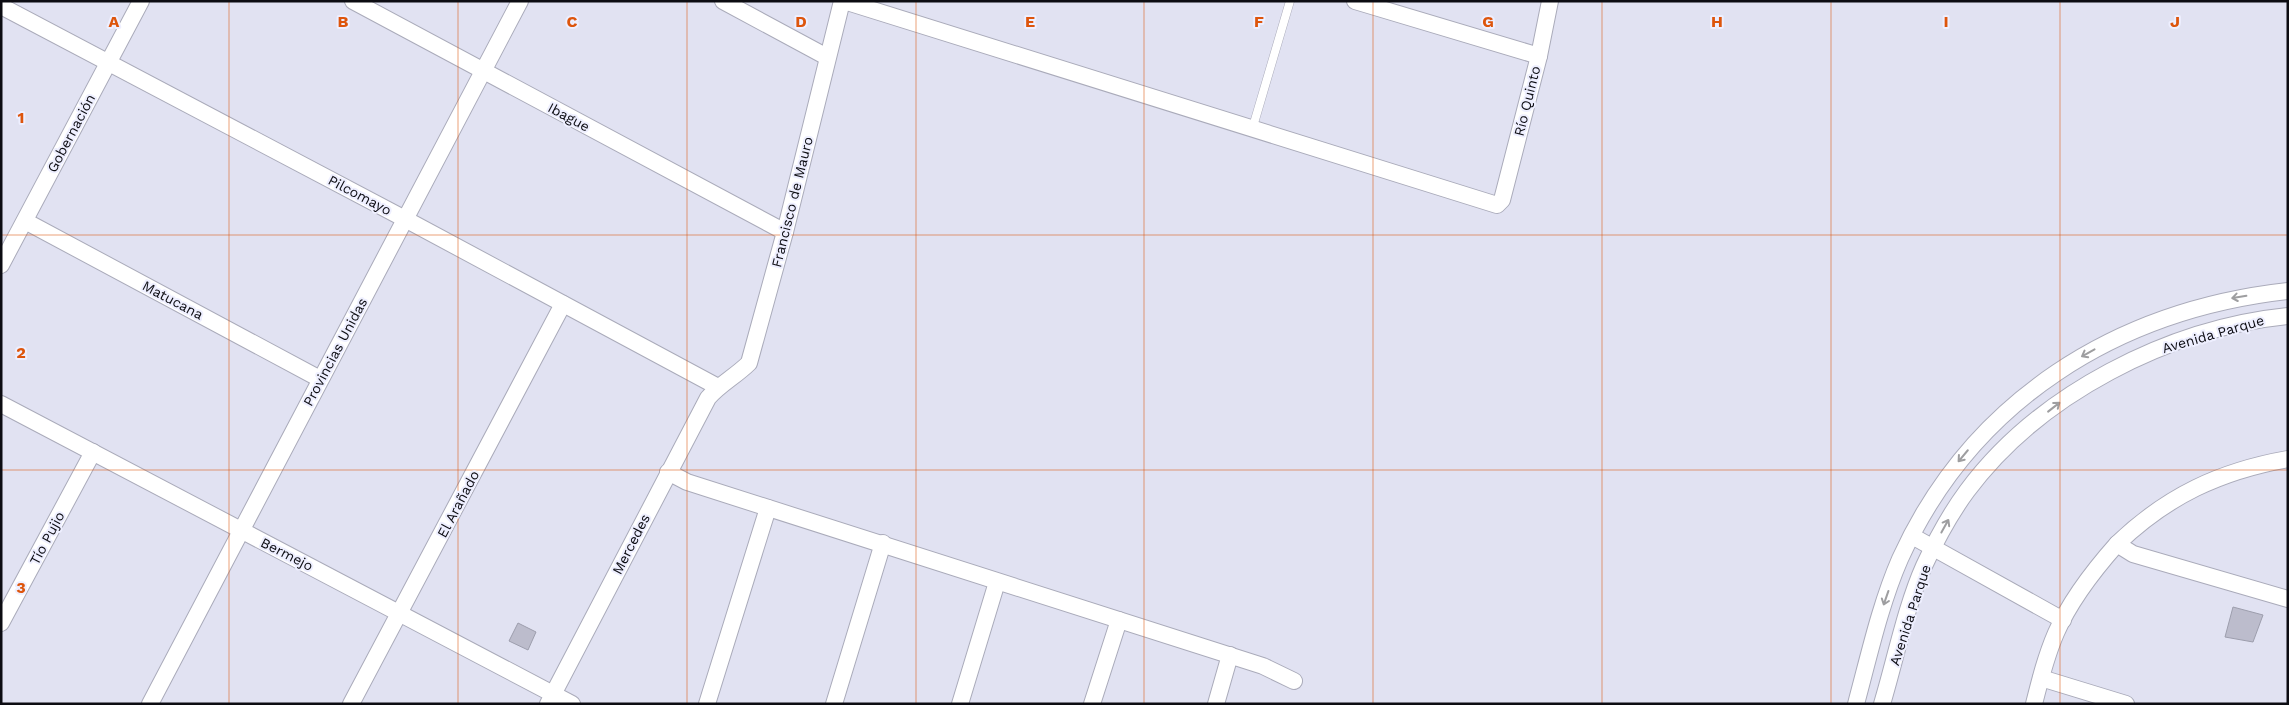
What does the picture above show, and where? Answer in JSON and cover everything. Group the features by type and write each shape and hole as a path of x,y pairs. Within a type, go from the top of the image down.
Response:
{"street":[{"name":"Gobernación","path":"1,265 141,1"},
{"name":"Ibague","path":"353,1 482,72 785,232"},
{"name":"Provincias Unidas","path":"150,704 520,1"},
{"path":"723,1 827,57"},
{"path":"843,1 1252,130"},
{"name":"Francisco de Mauro","path":"718,387 750,363 785,232 827,57 843,1"},
{"path":"1355,1 1539,56"},
{"name":"Río Quinto","path":"1252,130 1497,206 1502,200 1539,56 1550,1"},
{"name":"Pilcomayo","path":"1,6 718,387"},
{"name":"Matucana","path":"25,221 320,379"},
{"path":"1856,704 1899,561 1943,481 1993,423 2050,376 2109,341 2144,325 2224,300 2288,291"},
{"name":"El Arañado","path":"351,704 563,304"},
{"name":"Avenida Parque","path":"1882,704 1915,591 1934,547 1968,490 2022,432 2087,384 2112,370 2173,343 2233,326 2288,316"},
{"name":"Mercedes","path":"551,699 668,472 708,398 718,387"},
{"name":"Bermejo","path":"1,404 400,613 551,699 572,704"},
{"name":"Tío Pujio","path":"1,624 93,452"},
{"path":"2034,704 2047,656 2063,620 2073,601 2117,544 2156,510 2184,493 2230,472 2288,459"},
{"path":"668,472 687,482 1230,655 1263,666 1294,680"},
{"path":"707,704 768,508"},
{"path":"1912,536 2063,620"},
{"path":"834,704 883,543"},
{"path":"2117,544 2133,554 2288,599"},
{"path":"960,704 997,582"},
{"path":"1092,704 1119,620"},
{"path":"1216,704 1230,655"},
{"path":"2041,678 2126,704"}],"lane":[{"path":"1252,130 1290,1"}],"building":[{"path":"2233,607 2263,615 2253,642 2225,637"},
{"path":"518,623 536,632 528,650 509,641"}]}
